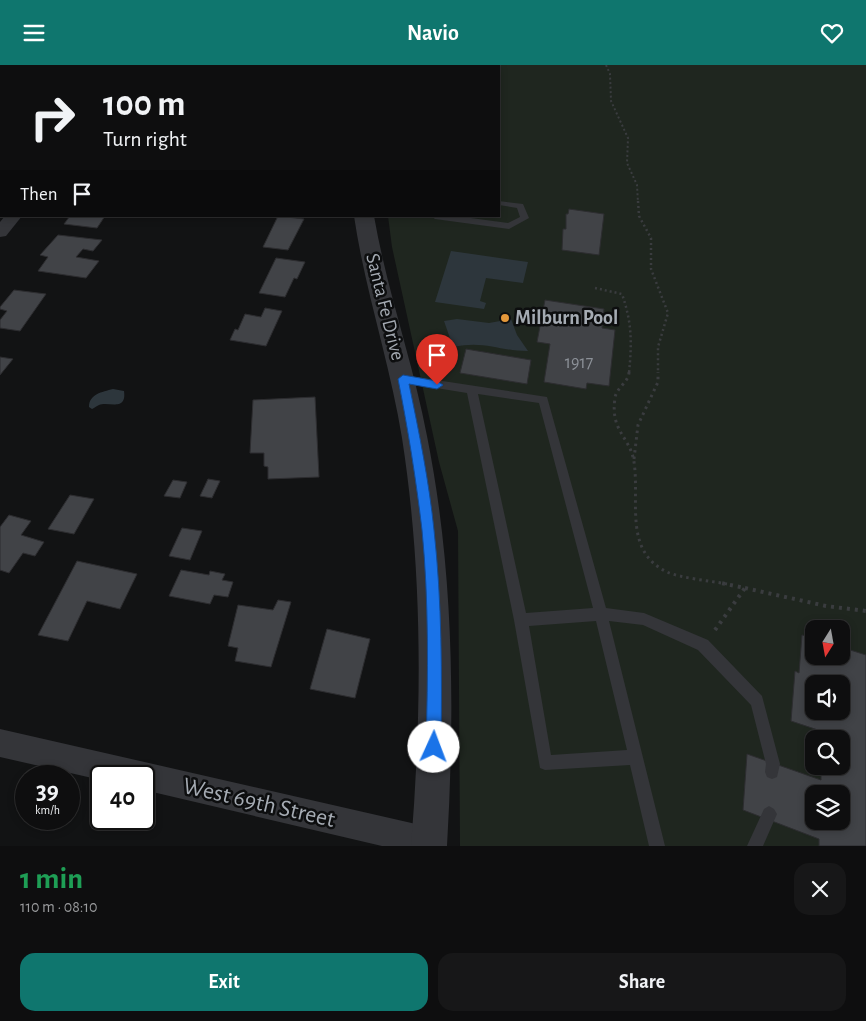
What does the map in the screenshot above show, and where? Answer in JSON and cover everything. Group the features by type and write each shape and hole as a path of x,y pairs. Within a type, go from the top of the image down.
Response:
{"street":[{"path":"0,232 13,217"},
{"name":"Santa Fe Drive","path":"364,217 374,272 403,379 422,485 433,600 436,845"},
{"name":"West 69th Street","path":"0,743 436,845"}],"lane":[{"path":"442,217 509,226 525,218 520,206 500,203"},
{"path":"403,379 543,401 601,614 657,846"},
{"path":"472,390 521,619 545,763 635,757"},
{"path":"521,619 601,614 644,619 703,645 757,701 773,764 772,772"},
{"path":"755,846 769,814"}],"path":[{"path":"606,65 610,74 611,101 628,138 627,163 638,185 639,216 651,239 651,269 668,313 658,347 658,383 638,425 634,460 637,537 644,554 666,572 826,606 866,611"},
{"path":"595,288 622,294 630,317 632,337 629,377 615,395 614,420 634,460"},
{"path":"703,645 734,607 745,588"}],"shaded area":[{"path":"500,65 866,65 866,846 460,846 458,531 439,462 392,247 388,217 500,217"},
{"path":"451,251 528,262 523,283 486,278 480,301 486,303 484,309 435,302"},
{"path":"457,319 489,323 511,319 517,335 528,351 483,345 453,347 444,321"},
{"path":"113,389 124,391 123,401 120,404 103,404 92,409 89,407 94,396"}],"building":[{"path":"569,209 604,214 599,255 562,250 563,229 566,229 566,214 568,214"},
{"path":"69,217 104,217 97,228 64,224"},
{"path":"278,217 304,219 288,250 263,247"},
{"path":"58,235 102,240 93,251 83,249 76,257 99,261 86,278 38,271 48,257 40,255"},
{"path":"276,258 305,262 297,279 294,278 285,297 259,293"},
{"path":"14,290 46,294 20,331 0,328 0,320 7,311 0,309 0,307"},
{"path":"545,300 604,309 602,328 615,330 609,386 587,383 586,389 544,382 550,344 537,342"},
{"path":"265,308 282,311 266,346 230,340 235,329 238,330 245,314 261,317"},
{"path":"466,349 531,360 527,384 460,373"},
{"path":"0,357 13,359 0,375"},
{"path":"315,397 319,477 268,479 268,467 264,466 264,453 250,453 253,400"},
{"path":"208,479 220,481 212,498 200,496"},
{"path":"173,480 187,482 180,498 164,496"},
{"path":"70,495 94,499 74,534 48,529"},
{"path":"9,515 31,521 21,535 44,542 35,556 23,553 9,573 0,570 0,527"},
{"path":"182,528 202,531 190,560 169,556"},
{"path":"77,561 137,574 120,609 87,601 68,641 38,635"},
{"path":"181,570 209,575 210,571 225,574 222,580 233,582 228,597 214,595 210,604 169,596"},
{"path":"278,600 291,602 271,667 235,661 238,648 228,646 238,605 273,610"},
{"path":"327,629 370,639 355,698 310,689"},
{"path":"802,635 805,636 805,665 850,665 850,650 866,655 866,846 819,846 819,839 743,810 747,754 821,780 821,775 850,775 850,730 818,730 791,721 795,671 799,673"}],"place":[{"name":"Milburn Pool","path":"505,318"}],"route":[{"path":"434,747 435,670 433,600 428,531 415,437 403,379 437,385"}]}
